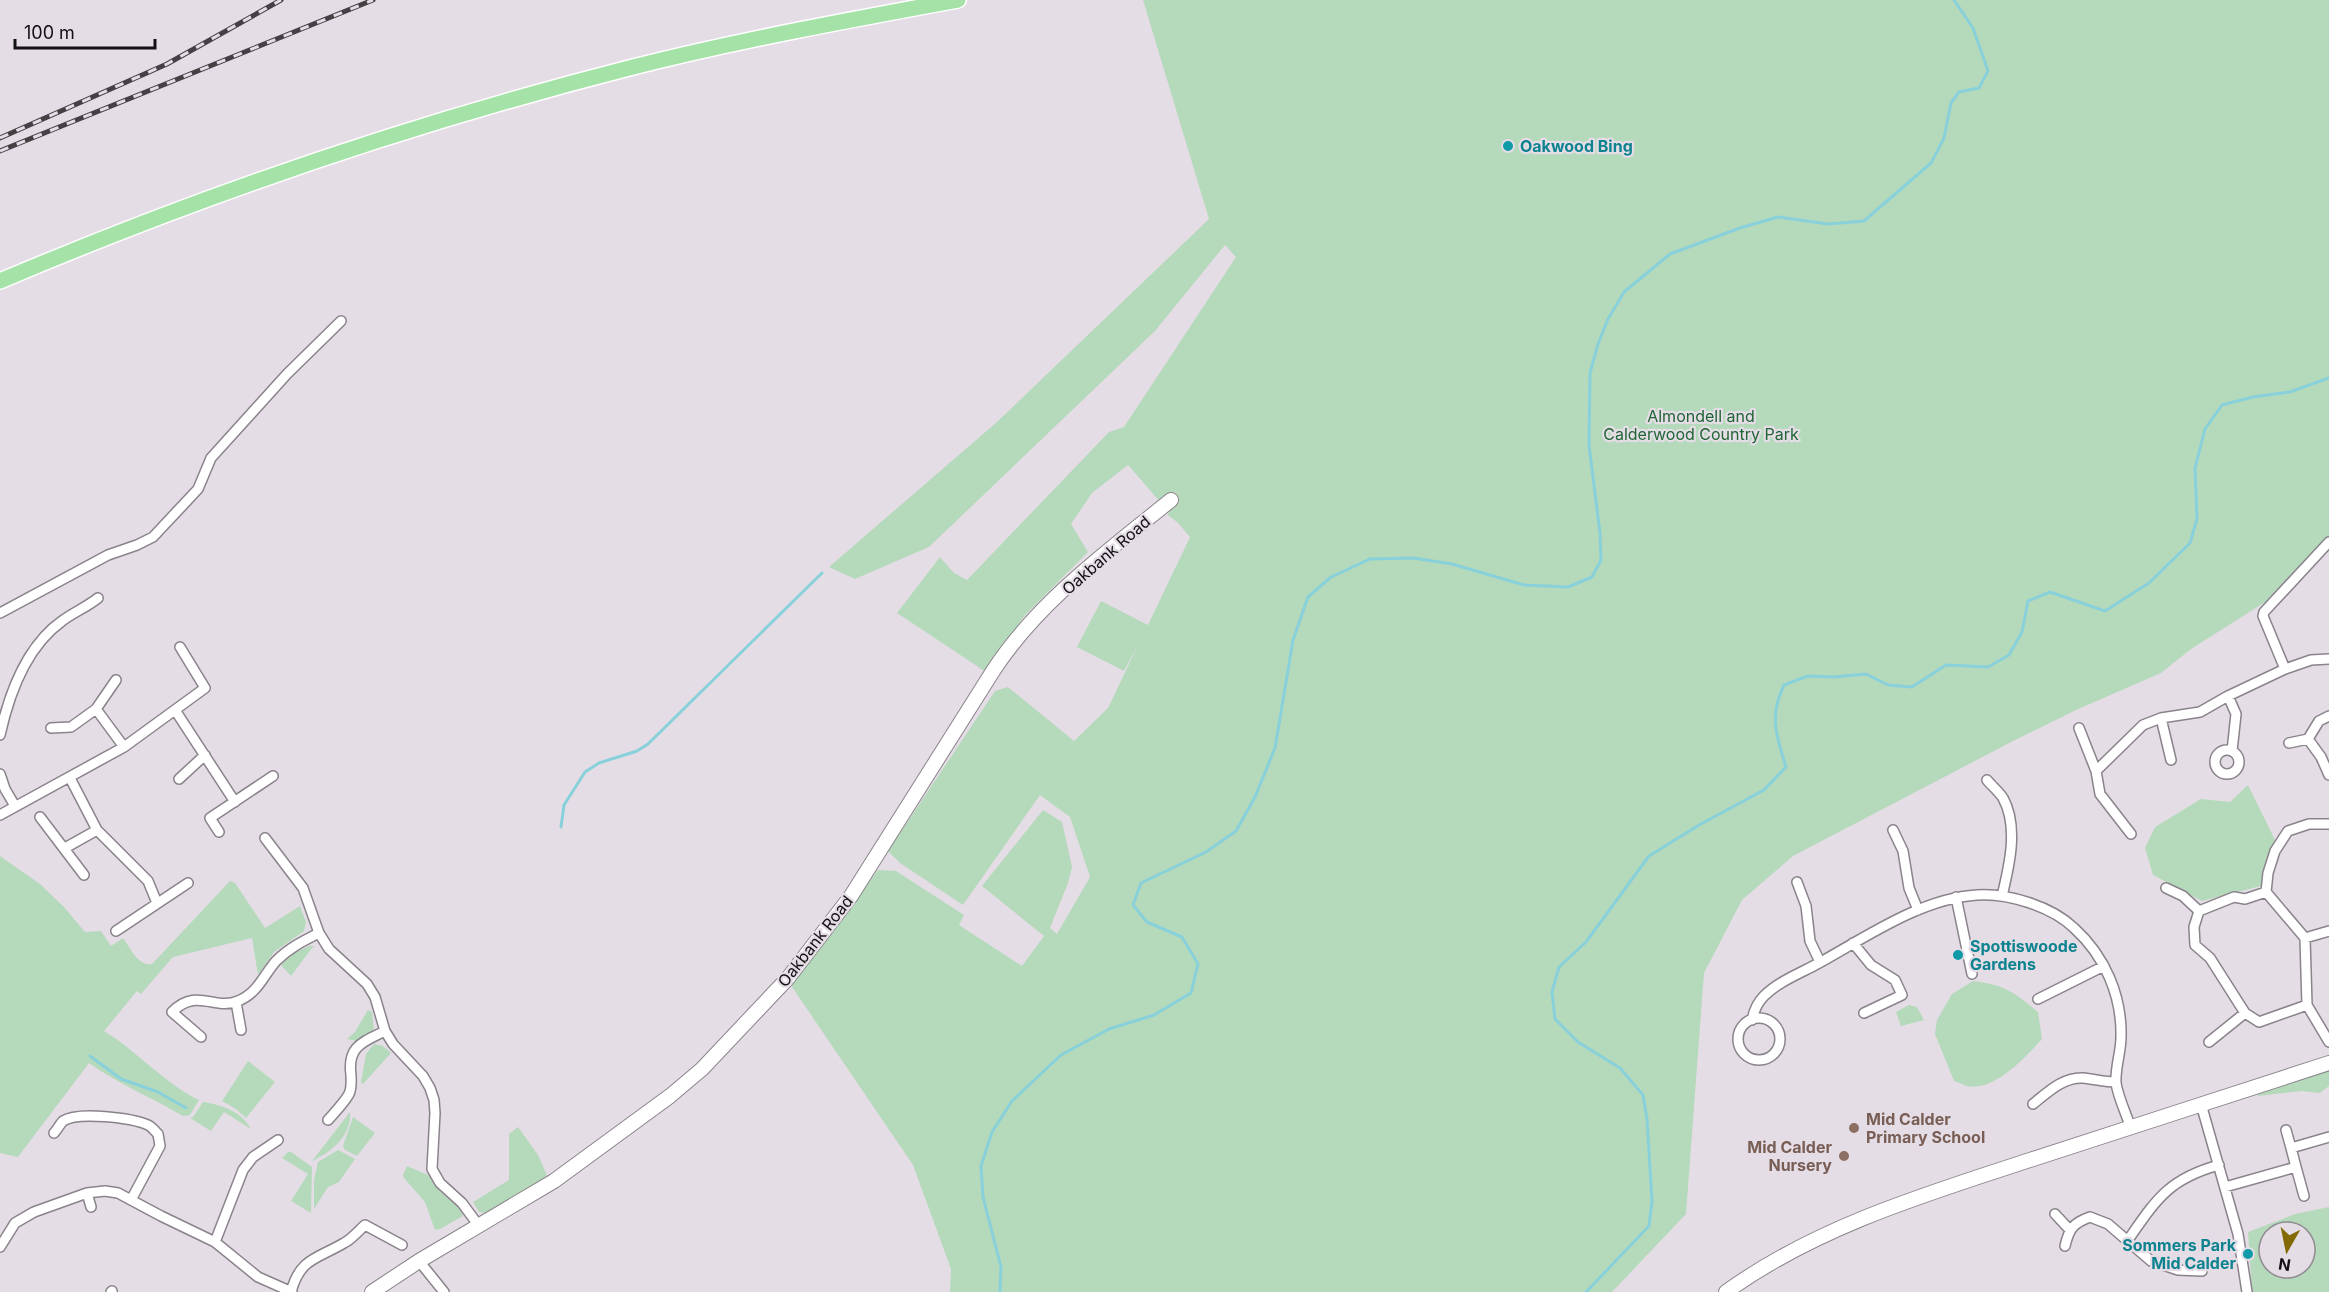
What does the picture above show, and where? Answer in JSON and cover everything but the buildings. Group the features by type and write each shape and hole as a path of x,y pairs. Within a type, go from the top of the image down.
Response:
{"main road":[{"path":"0,281 77,248 194,203 393,134 507,100 737,43 958,0"}],"street":[{"path":"0,613 108,555 153,537 198,489 211,458 287,374 341,321"},
{"name":"Oakbank Road","path":"372,1292 419,1261 554,1181 670,1096 702,1069 788,978 851,896 1006,654 1039,615 1072,584 1171,500"},
{"path":"2285,669 2263,616 2264,612 2329,542"},
{"path":"0,735 3,705 26,664 51,630 98,598"},
{"path":"0,814 124,747 206,688 180,647"},
{"path":"2096,771 2143,725 2161,718 2200,712 2285,669 2311,660 2329,658"},
{"path":"51,728 71,727 96,709 116,680"},
{"path":"2228,696 2236,714 2232,751"},
{"path":"96,709 124,747"},
{"path":"175,710 235,802"},
{"path":"2289,743 2307,740 2319,721 2329,716"},
{"path":"2161,718 2171,760"},
{"path":"2079,728 2096,771 2100,794 2131,834"},
{"path":"2307,740 2321,757 2329,775"},
{"path":"179,779 205,755"},
{"path":"0,774 5,789 15,806"},
{"path":"219,832 210,819 273,776"},
{"path":"69,778 97,830 148,881 157,903"},
{"path":"1987,780 2003,799 2009,817 2011,843 2002,896"},
{"path":"40,817 84,875"},
{"path":"2328,823 2309,824 2288,831 2275,851 2268,873 2266,892 2306,938 2307,1005 2329,1042"},
{"path":"65,848 97,830"},
{"path":"1893,830 1904,851 1910,888 1918,910"},
{"path":"265,838 303,888 319,933 329,949 341,963 367,984 375,997 385,1031 393,1044 423,1076 434,1100 432,1169 440,1183 462,1203 479,1226"},
{"path":"1797,882 1806,906 1810,941 1820,962"},
{"path":"116,931 188,883"},
{"path":"2166,888 2183,896 2199,911"},
{"path":"2199,911 2234,897 2245,899 2266,892"},
{"path":"1791,897 1801,893"},
{"path":"1752,1020 1763,1018 1772,1022 1780,1034 1779,1046 1767,1059 1752,1059 1741,1049 1738,1036 1741,1029 1752,1020 1754,1008 1776,986 1918,910 1956,897 1978,895 2002,896 2042,907 2073,926 2092,947 2114,987 2121,1014 2121,1039 2116,1082 2130,1126"},
{"path":"1956,897 1972,974"},
{"path":"2199,911 2194,927 2195,945 2211,958 2245,1013 2263,1022 2307,1005"},
{"path":"2306,938 2329,930"},
{"path":"201,1037 172,1012 178,1006 194,999 236,1002 256,990 274,964 288,950 319,933"},
{"path":"1853,943 1871,964 1895,980 1902,995 1864,1013"},
{"path":"2038,999 2104,966"},
{"path":"236,1002 241,1030"},
{"path":"2209,1041 2245,1013"},
{"path":"328,1120 350,1093 349,1065 352,1053 360,1044 385,1031"},
{"path":"1726,1292 1796,1248 1930,1194 2130,1126 2329,1063"},
{"path":"2033,1104 2056,1086 2068,1080 2082,1078 2116,1082"},
{"path":"2201,1104 2238,1234 2247,1292"},
{"path":"54,1133 63,1121 76,1117 96,1116 149,1125 158,1134 160,1146 131,1200"},
{"path":"2286,1130 2304,1196"},
{"path":"2291,1148 2329,1137"},
{"path":"215,1242 243,1170 254,1157 278,1140"},
{"path":"2128,1240 2151,1206 2170,1186 2196,1171 2219,1165"},
{"path":"2225,1187 2296,1167"},
{"path":"0,1247 15,1223 44,1207 105,1191 118,1193 215,1242 258,1277 292,1292 299,1269 346,1242 365,1225 402,1245"},
{"path":"87,1194 91,1207"},
{"path":"40,1197 44,1207"},
{"path":"2055,1214 2069,1229"},
{"path":"2065,1246 2069,1229 2078,1221 2090,1216 2108,1224 2151,1261 2178,1270 2202,1270"},
{"path":"419,1261 444,1292"}],"green space":[{"name":"Almondell and Calderwood Country Park","path":"1143,0 2329,0 2329,539 2270,599 2191,649 2161,673 2076,710 2015,740 1793,856 1742,900 1704,973 1686,1214 1612,1292 950,1292 951,1269 913,1165 790,984 878,870 896,871 964,915 959,925 1022,966 1044,936 982,886 1043,810 1062,822 1072,867 1050,928 1057,934 1090,877 1070,817 1040,795 963,905 900,863 888,851 995,691 1008,687 1074,741 1108,708 1139,643 1124,671 1077,647 1101,601 1148,625 1190,537 1168,515 1169,512 1128,465 1092,493 1071,524 1088,552 1025,615 986,672 897,613 940,557 954,573 967,580 1109,432 1124,427 1236,257 1225,245 1155,331 929,547 855,579 829,567 997,422 1209,219"},
{"path":"2248,785 2275,840 2266,860 2261,886 2202,901 2153,875 2145,848 2155,827 2201,799 2230,802"},
{"path":"0,856 40,884 85,932 101,931 111,946 123,938 135,956 147,964 152,964 230,881 235,883 265,928 300,906 306,922 304,931 274,952 258,975 252,938 173,957 141,994 137,991 104,1031 174,1085 199,1100 190,1115 183,1116 89,1063 18,1157 0,1153"},
{"path":"309,946 315,946 291,976 281,965 294,953"},
{"path":"1973,981 2008,990 2038,1012 2042,1039 2009,1072 1998,1079 1988,1084 1967,1086 1954,1081 1935,1034 1937,1020 1952,994"},
{"path":"1909,1005 1917,1007 1924,1020 1901,1026 1896,1012"},
{"path":"368,1010 372,1012 374,1030 357,1041 347,1039 355,1032"},
{"path":"374,1044 383,1046 391,1053 363,1084 361,1082 366,1054"},
{"path":"248,1061 275,1082 246,1118 222,1101"},
{"path":"2329,1067 2329,1086 2320,1093 2302,1091 2258,1096 2257,1091"},
{"path":"203,1102 236,1113 251,1129 224,1112 211,1131 190,1118"},
{"path":"350,1112 348,1129 344,1136 333,1148 312,1161"},
{"path":"353,1117 375,1133 357,1156 345,1150 343,1146"},
{"path":"518,1127 538,1155 548,1178 485,1213 479,1212 473,1202 509,1180 509,1134"},
{"path":"338,1150 355,1159 339,1182 328,1187 314,1209 314,1180 318,1162"},
{"path":"288,1152 312,1167 311,1213 291,1201 308,1174 282,1158"},
{"path":"407,1166 428,1175 440,1192 460,1208 463,1216 435,1230 425,1202 404,1178"},
{"path":"2329,1207 2329,1292 2252,1292 2248,1232 2257,1229 2257,1280 2317,1280 2317,1220 2279,1220 2295,1214"}],"waterway":[{"path":"1000,1292 1001,1267 983,1197 981,1166 992,1132 1012,1101 1061,1055 1109,1029 1154,1015 1191,993 1198,964 1182,937 1147,922 1133,905 1141,883 1206,852 1236,831 1255,797 1275,748 1293,640 1308,597 1331,577 1370,559 1413,558 1452,564 1524,585 1568,587 1592,577 1601,560 1600,533 1589,445 1590,373 1608,319 1624,292 1670,254 1740,228 1778,217 1828,224 1864,221 1931,163 1944,138 1951,103 1959,92 1979,88 1988,71 1973,28 1954,0"},
{"path":"1586,1292 1649,1226 1652,1201 1647,1119 1643,1095 1620,1068 1578,1042 1555,1019 1552,992 1559,967 1586,942 1649,856 1699,825 1764,790 1786,767 1779,745 1775,716 1784,685 1808,676 1834,677 1866,674 1888,685 1912,687 1946,665 1988,667 2009,655 2022,632 2028,601 2050,592 2105,611 2149,583 2190,543 2197,519 2195,468 2205,429 2222,405 2253,397 2290,392 2329,378"},
{"path":"561,827 564,805 585,772 599,763 637,751 648,744 822,573"},
{"path":"90,1056 121,1079 158,1092 186,1108"}],"railway":[{"path":"0,138 167,64 281,0"},
{"path":"0,151 373,0"}],"place":[{"name":"Oakwood Bing","path":"1508,146"},
{"name":"Spottiswoode Gardens","path":"1958,955"},
{"name":"Mid Calder Primary School","path":"1854,1128"},
{"name":"Mid Calder Nursery","path":"1844,1156"},
{"name":"Sommers Park Mid Calder","path":"2248,1254"}]}
